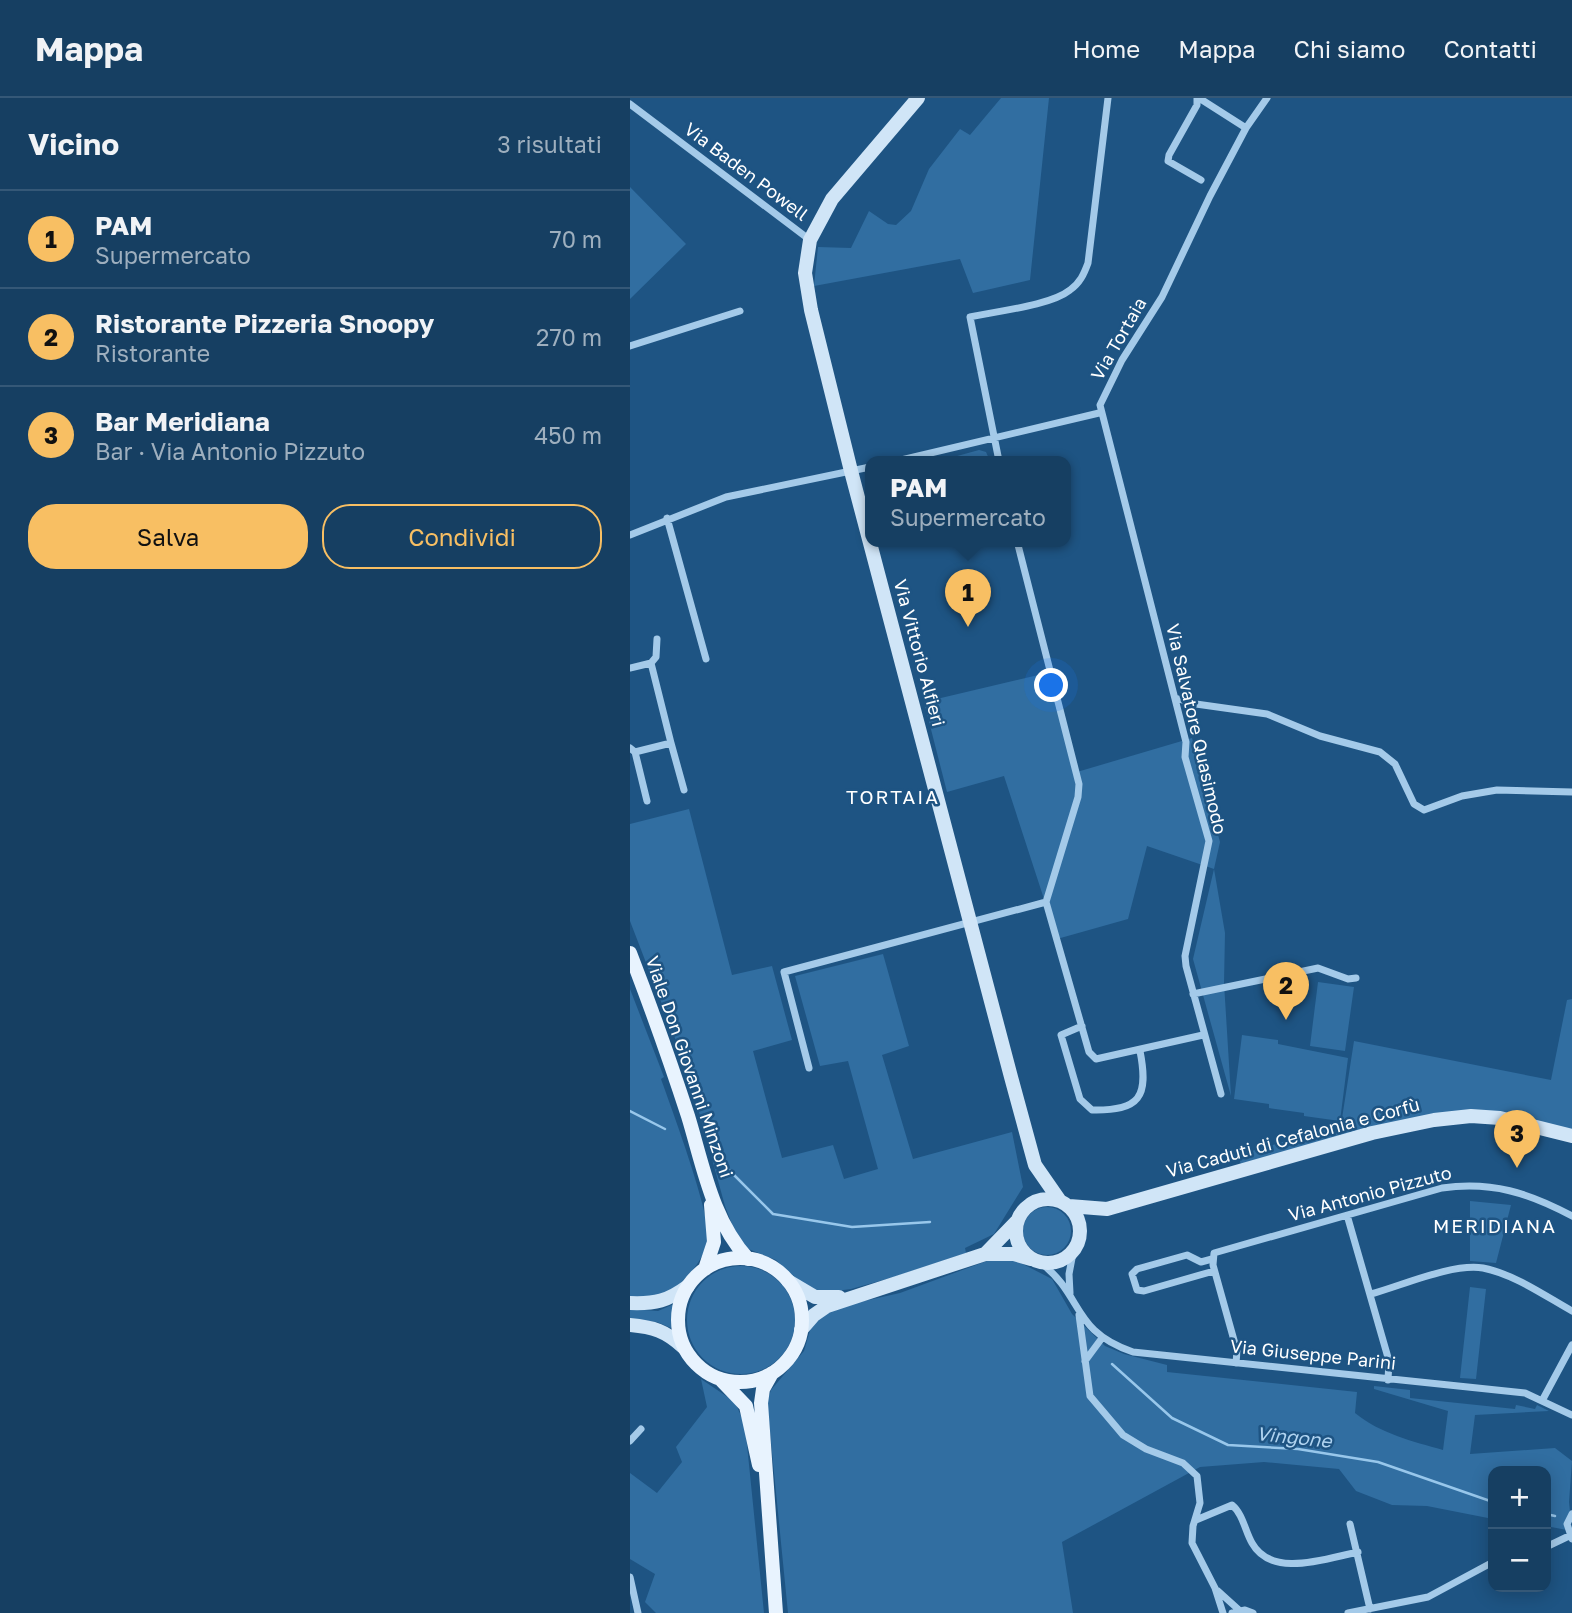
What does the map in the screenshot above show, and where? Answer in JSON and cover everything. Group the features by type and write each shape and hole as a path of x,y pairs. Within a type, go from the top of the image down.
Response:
{"main road":[{"name":"Viale Don Giovanni Minzoni","path":"630,953 657,1024 710,1193 731,1241 748,1259"},
{"name":"Viale Don Giovanni Minzoni","path":"705,1269 714,1242 710,1193"},
{"path":"748,1259 770,1266 788,1281 799,1304 801,1330 796,1347 786,1362 772,1373 756,1380 738,1382 720,1379 702,1370 683,1347 678,1327 679,1306 688,1286 705,1269 725,1260 748,1259"},
{"path":"772,1373 763,1389 761,1404 764,1487 776,1613"},
{"path":"720,1379 746,1406 764,1487"}],"street":[{"name":"Via Vittorio Alfieri","path":"865,525 811,310 805,273 810,240 832,199 918,98"},
{"path":"998,456 970,317 1054,298 1070,291 1081,280 1088,263 1108,98"},
{"path":"1198,98 1246,128"},
{"path":"1198,98 1198,105 1168,161 1201,180"},
{"name":"Via Tortaia","path":"1099,413 1100,405 1122,360 1163,297 1210,196 1246,128 1268,98"},
{"name":"Via Baden Powell","path":"630,104 810,240"},
{"path":"630,346 740,311"},
{"path":"918,456 1099,413"},
{"name":"Via Salvatore Quasimodo","path":"1099,413 1175,698 1186,742 1185,757 1209,841 1185,956 1203,1035 1221,1094"},
{"path":"630,535 667,518 726,497 865,468"},
{"path":"667,518 706,659"},
{"name":"Via Vittorio Alfieri","path":"871,547 1035,1165 1064,1203"},
{"path":"1019,547 1079,784 1078,797 1046,902 1090,1052 1096,1059 1203,1035"},
{"path":"630,668 651,663 656,657 657,639"},
{"path":"651,663 684,790"},
{"path":"1175,698 1196,704 1266,714 1320,736 1380,752 1395,764 1414,804 1424,810 1462,796 1497,790 1572,792"},
{"path":"647,802 632,750 671,743"},
{"path":"809,1068 784,972 1046,902"},
{"path":"1193,995 1318,968 1348,979 1356,978"},
{"path":"1082,1026 1061,1035 1080,1098 1092,1110 1116,1110 1135,1102 1144,1092 1145,1077 1139,1051"},
{"name":"Via Caduti di Cefalonia e Corfù","path":"1064,1203 1107,1209 1373,1133 1434,1120 1472,1116 1500,1118 1572,1136"},
{"name":"Via Vittorio Alfieri","path":"1029,1205 1035,1165"},
{"name":"Via Antonio Pizzuto","path":"1214,1271 1144,1291 1137,1290 1132,1274 1137,1269 1186,1255 1201,1262 1213,1256 1443,1188 1492,1186 1528,1194 1572,1216"},
{"path":"801,1330 827,1306 985,1254 1014,1254 1036,1261 1063,1261 1073,1253 1081,1235 1076,1215 1064,1203 1039,1200 1029,1205 985,1254"},
{"name":"Via Caduti di Cefalonia e Corfù","path":"1081,1235 1107,1209"},
{"path":"1348,1215 1389,1361 1388,1380"},
{"path":"1017,1221 1017,1242 1036,1261"},
{"name":"Via Giuseppe Parini","path":"1071,1297 1069,1274 1073,1253"},
{"path":"1213,1256 1214,1271 1237,1351 1236,1363"},
{"name":"Via Giuseppe Parini","path":"1036,1261 1058,1278 1079,1315 1102,1338 1133,1352 1525,1393 1543,1399 1572,1415"},
{"path":"1371,1294 1455,1271 1482,1268 1512,1278 1572,1311"},
{"path":"788,1281 814,1297 851,1297"},
{"path":"630,1303 656,1304 671,1299 688,1286"},
{"path":"1079,1315 1090,1396 1123,1435 1146,1449 1183,1463 1197,1476 1200,1491 1192,1543 1223,1613"},
{"path":"630,1325 653,1328 669,1334 683,1347"},
{"path":"1085,1361 1102,1338"},
{"path":"1543,1399 1572,1345"},
{"path":"630,1441 640,1429"},
{"path":"1196,1520 1232,1505 1253,1545 1274,1560 1288,1564 1358,1552"},
{"path":"1551,1545 1571,1538 1567,1524 1572,1514"},
{"path":"1350,1524 1370,1609"},
{"path":"1348,1613 1428,1597 1488,1565"},
{"path":"630,1577 638,1613"},
{"path":"1214,1588 1235,1611 1253,1613"}],"shaded area":[{"path":"1001,98 1049,98 1030,280 973,293 960,259 814,286 818,247 851,248 869,211 888,224 896,225 911,211 929,169 960,129 970,135"},
{"path":"630,187 686,244 630,299"},
{"path":"979,450 986,452 988,456 957,456"},
{"path":"1051,672 1077,772 1192,738 1220,842 1214,869 1147,846 1128,919 1057,939 1004,776 947,792 924,702"},
{"path":"689,809 732,975 772,966 792,1040 753,1051 782,1158 833,1145 844,1179 878,1169 848,1061 820,1066 795,976 883,954 909,1046 882,1055 913,1159 1012,1132 1023,1187 994,1234 965,1248 966,1253 851,1289 821,1293 799,1283 776,1260 746,1248 738,1240 725,1206 688,1072 630,921 630,824"},
{"path":"1214,869 1225,933 1224,983 1231,1096 1193,959"},
{"path":"1318,982 1354,987 1345,1051 1310,1046"},
{"path":"630,989 664,1077 661,1079 690,1161 708,1228 708,1240 702,1256 686,1278 666,1296 630,1297"},
{"path":"1572,999 1572,1136 1470,1116 1243,1171 1238,1155 1341,1125 1354,1041 1551,1080 1567,1000"},
{"path":"1242,1035 1278,1040 1278,1044 1348,1058 1340,1121 1304,1116 1304,1113 1269,1108 1269,1104 1234,1099"},
{"path":"1470,1201 1511,1205 1496,1263 1470,1261"},
{"path":"1047,1207 1064,1214 1071,1231 1064,1248 1047,1255 1030,1248 1023,1231 1030,1214"},
{"path":"995,1258 1015,1260 1052,1279 1072,1314 1105,1346 1167,1365 1167,1372 1357,1392 1355,1413 1365,1420 1397,1436 1443,1450 1448,1411 1374,1389 1374,1386 1410,1390 1410,1398 1515,1409 1516,1405 1535,1409 1537,1405 1549,1411 1475,1415 1470,1454 1555,1448 1572,1461 1569,1502 1572,1531 1551,1527 1551,1466 1488,1466 1488,1518 1427,1506 1392,1505 1356,1491 1339,1469 1264,1462 1200,1467 1062,1542 1073,1613 788,1613 767,1402 771,1390 804,1351 811,1327 828,1309 900,1293"},
{"path":"741,1266 762,1270 779,1282 791,1299 795,1320 791,1341 779,1358 762,1370 741,1374 720,1370 703,1358 691,1341 687,1320 691,1299 703,1282 720,1270"},
{"path":"1470,1287 1486,1289 1476,1379 1460,1378"},
{"path":"674,1304 671,1328 657,1322 630,1320 630,1309 658,1311"},
{"path":"701,1379 735,1402 745,1425 764,1613 656,1613 645,1602 655,1574 630,1559 630,1473 657,1493 682,1462 676,1447 707,1407"}],"waterway":[{"name":"Vingone","path":"630,1111 665,1129"},
{"name":"Vingone","path":"721,1162 773,1214 852,1227 930,1222"},
{"name":"Vingone","path":"1112,1364 1172,1418 1228,1445 1298,1449 1378,1462 1488,1500"},
{"name":"Vingone","path":"1551,1515 1555,1516"}],"place":[{"name":"PAM","path":"968,627"},
{"name":"Ristorante Pizzeria Snoopy","path":"1286,1020"},
{"name":"Bar Meridiana","path":"1517,1168"}],"district":[{"name":"TORTAIA","path":"893,797"},
{"name":"MERIDIANA","path":"1495,1226"}]}
